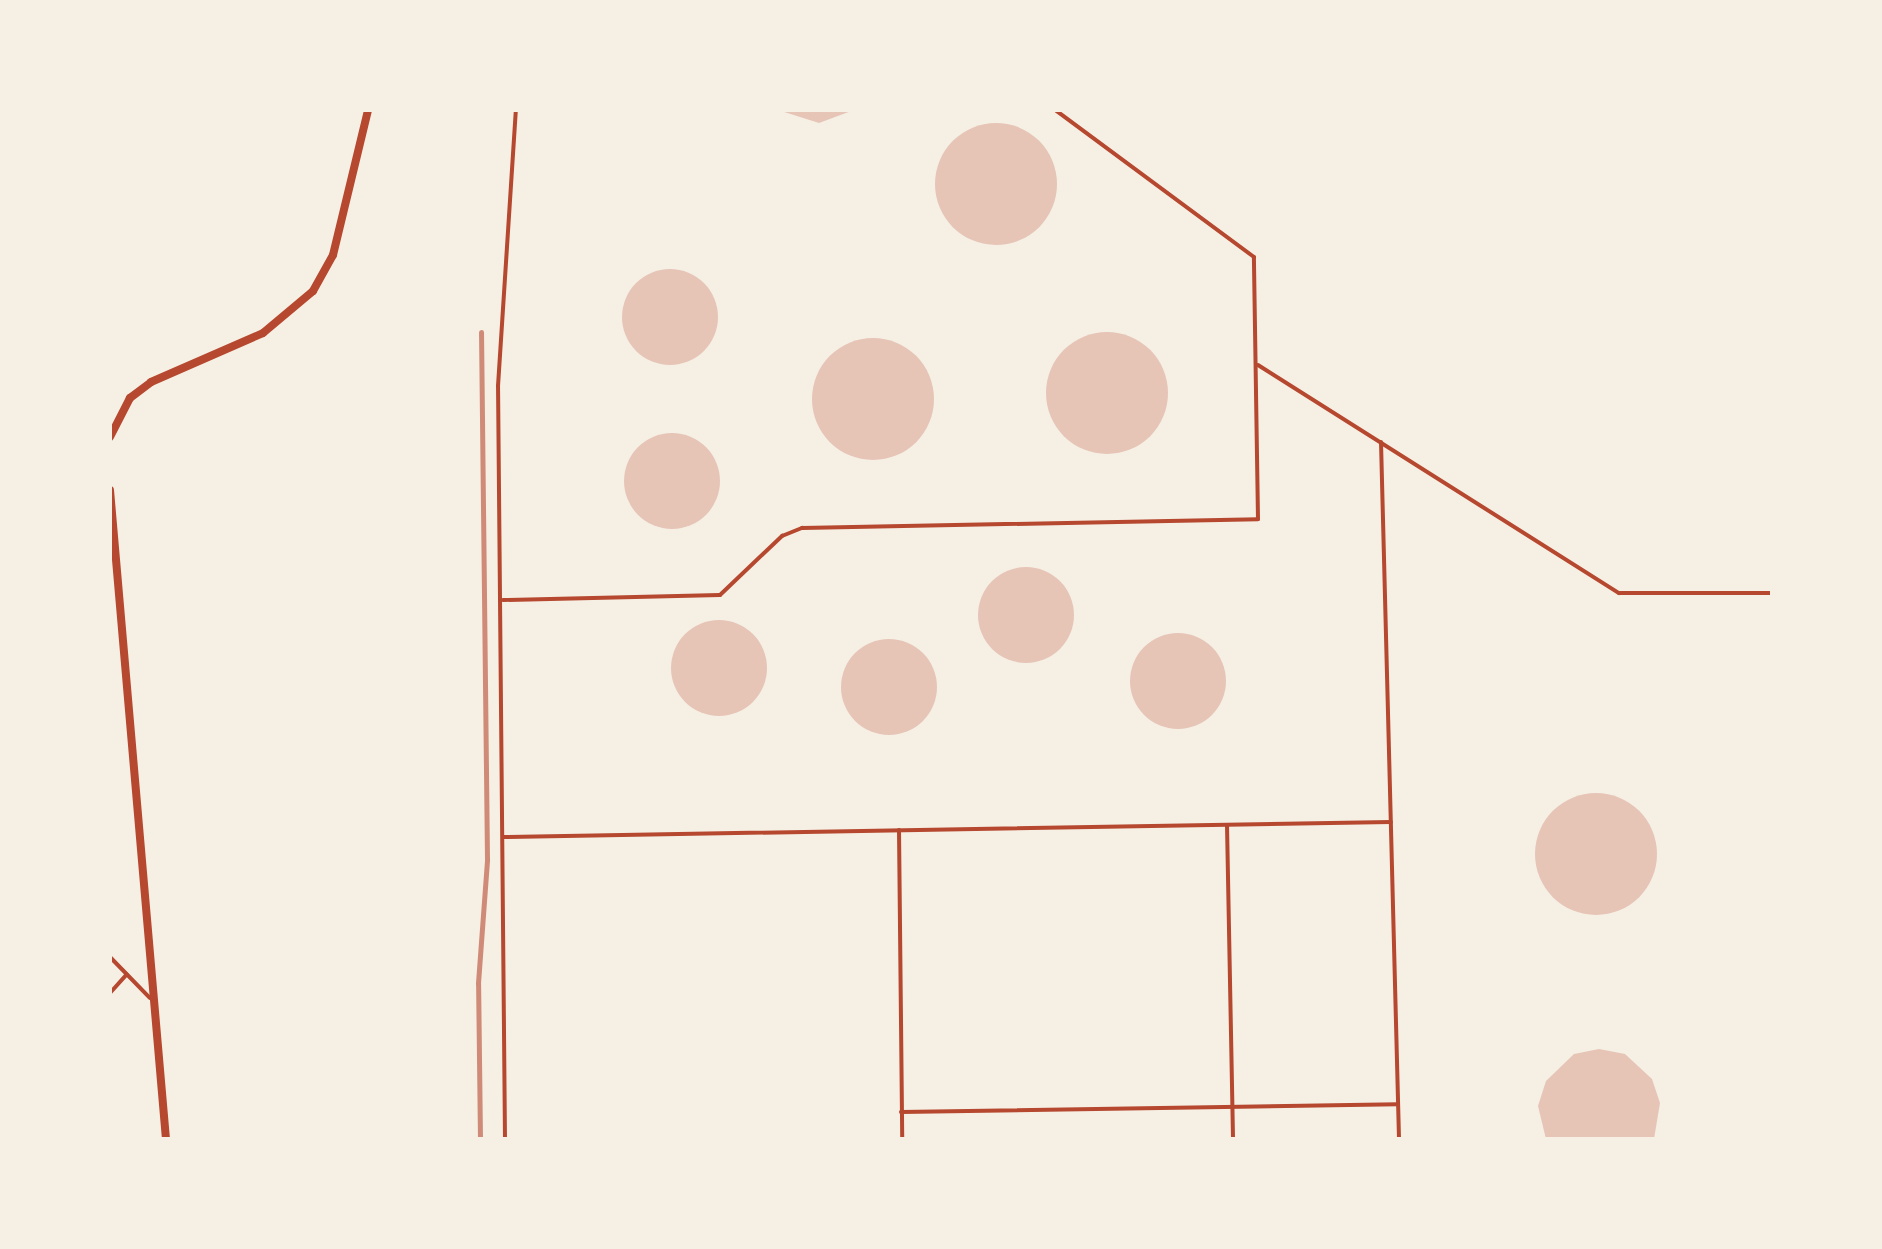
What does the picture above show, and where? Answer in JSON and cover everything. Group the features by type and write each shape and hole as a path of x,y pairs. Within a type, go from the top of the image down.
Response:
{"street":[{"path":"110,437 130,398 151,382 263,333 313,291 336,245 368,110"},
{"path":"110,490 150,998 166,1139"}],"lane":[{"path":"505,1139 503,600 498,386 516,110"},
{"path":"503,600 720,595 782,536 802,528 1258,519 1256,267 1249,249 1055,110"},
{"path":"1258,365 1619,593 1772,593"},
{"path":"1381,442 1399,1139"},
{"path":"110,564 118,572"},
{"path":"504,837 1391,822"},
{"path":"1227,825 1233,1139"},
{"path":"899,830 902,1139"},
{"path":"110,957 150,998"},
{"path":"110,993 127,974"},
{"path":"901,1112 1398,1104"}],"building":[{"path":"778,110 854,110 819,123"},
{"path":"996,123 1019,127 1039,141 1053,161 1057,184 1053,207 1039,227 1019,241 996,245 973,241 953,227 939,207 935,184 939,161 953,141 973,127"},
{"path":"670,269 688,272 704,283 715,299 718,317 715,335 704,351 688,362 670,365 652,362 636,351 625,335 622,317 625,299 636,283 652,272"},
{"path":"1107,332 1130,336 1150,350 1164,370 1168,393 1164,416 1150,436 1130,450 1107,454 1084,450 1064,436 1050,416 1046,393 1050,370 1064,350 1084,336"},
{"path":"873,338 896,342 916,356 930,376 934,399 930,422 916,442 896,456 873,460 850,456 830,442 816,422 812,399 816,376 830,356 850,342"},
{"path":"672,433 690,436 706,447 717,463 720,481 717,499 706,515 690,526 672,529 654,526 638,515 627,499 624,481 627,463 638,447 654,436"},
{"path":"1026,567 1044,570 1060,581 1071,597 1074,615 1071,633 1060,649 1044,660 1026,663 1008,660 992,649 981,633 978,615 981,597 992,581 1008,570"},
{"path":"719,620 737,623 753,634 764,650 767,668 764,686 753,702 737,713 719,716 701,713 685,702 674,686 671,668 674,650 685,634 701,623"},
{"path":"1178,633 1196,636 1212,647 1223,663 1226,681 1223,699 1212,715 1196,726 1178,729 1160,726 1144,715 1133,699 1130,681 1133,663 1144,647 1160,636"},
{"path":"889,639 907,642 923,653 934,669 937,687 934,705 923,721 907,732 889,735 871,732 855,721 844,705 841,687 844,669 855,653 871,642"},
{"path":"1596,793 1619,797 1639,811 1653,831 1657,854 1653,877 1639,897 1619,911 1596,915 1573,911 1553,897 1539,877 1535,854 1539,831 1553,811 1573,797"},
{"path":"1599,1049 1625,1054 1652,1079 1660,1103 1654,1139 1546,1139 1538,1106 1546,1081 1574,1054"}],"railway":[{"path":"480,1139 478,983 487,859 481,332"}]}
